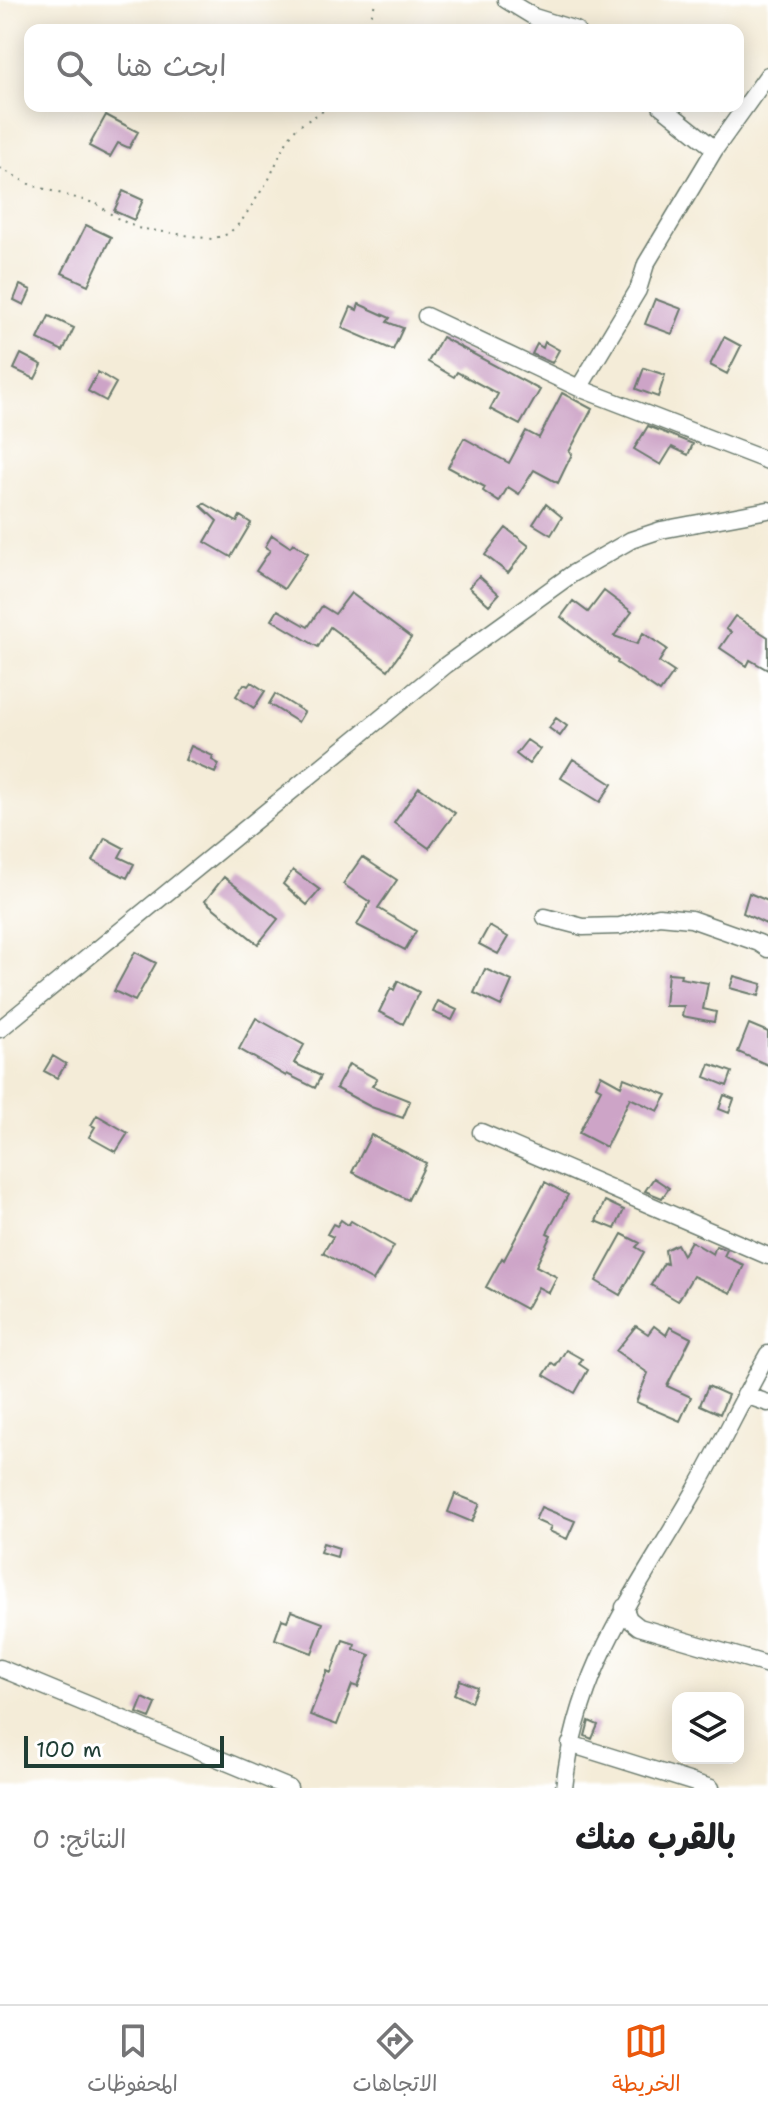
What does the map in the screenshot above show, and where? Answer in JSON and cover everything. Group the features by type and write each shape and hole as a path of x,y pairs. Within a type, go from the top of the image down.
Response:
{"street":[{"path":"506,0 534,17 557,24"},
{"path":"744,109 768,75"},
{"path":"669,112 715,149"},
{"path":"579,388 638,290 646,264 715,149 742,112"},
{"path":"426,316 579,388 768,461"},
{"path":"0,1029 446,665 572,574 607,552 646,535 690,523 768,510"},
{"path":"545,917 583,927 620,926 659,916 691,919 768,949"},
{"path":"481,1132 768,1256"},
{"path":"564,1788 570,1744 589,1680 624,1607 697,1488 768,1354"},
{"path":"745,1395 768,1403"},
{"path":"624,1607 629,1619 639,1627 768,1665"},
{"path":"0,1668 289,1788"},
{"path":"570,1744 711,1788"}],"path":[{"path":"369,24 376,0"},
{"path":"0,168 31,185 97,204 137,228 212,239 228,234 241,222 269,179 296,128 321,112"}],"building":[{"path":"106,115 138,132 129,148 118,143 110,157 89,146"},
{"path":"123,191 143,200 134,220 114,211"},
{"path":"86,225 111,237 88,285 62,273"},
{"path":"20,285 31,290 24,305 14,300"},
{"path":"655,299 682,309 672,334 645,324"},
{"path":"359,304 390,318 387,322 403,328 393,350 342,328 351,307 357,310"},
{"path":"49,316 74,328 63,351 38,339"},
{"path":"442,337 540,390 520,425 490,409 498,394 457,372 454,377 428,362"},
{"path":"724,337 741,346 727,374 710,365"},
{"path":"545,342 559,350 552,363 532,354 537,344 543,348"},
{"path":"21,354 42,365 35,379 14,369"},
{"path":"644,368 665,375 658,397 636,389"},
{"path":"98,372 116,383 106,401 88,391"},
{"path":"562,393 592,409 569,452 572,454 558,483 534,470 519,494 508,487 499,502 483,491 485,487 448,467 464,438 509,463 526,431 539,438"},
{"path":"648,426 693,444 688,455 672,447 661,465 634,449"},
{"path":"204,503 237,522 240,516 251,523 231,557 205,542 217,521 201,506"},
{"path":"546,504 562,517 551,535 533,524"},
{"path":"506,528 529,546 508,573 485,555"},
{"path":"272,535 290,547 293,543 308,553 284,589 256,571 270,550 265,547"},
{"path":"479,576 499,594 489,605 469,587"},
{"path":"604,591 632,612 614,636 637,644 643,633 667,649 659,662 674,672 660,692 617,663 561,617 573,601 588,612"},
{"path":"351,593 411,638 388,670 330,627 318,647 272,620 278,610 308,627 322,606 335,614"},
{"path":"735,616 768,637 768,670 750,660 747,666 720,648 731,632 726,629"},
{"path":"251,682 265,691 254,708 236,696 244,684 248,686"},
{"path":"275,694 304,712 298,722 269,704"},
{"path":"556,718 567,726 560,736 549,728"},
{"path":"527,740 540,749 529,764 516,754"},
{"path":"191,746 213,756 212,760 219,764 215,773 185,760"},
{"path":"573,759 612,784 600,802 561,778"},
{"path":"419,787 455,813 429,848 394,823"},
{"path":"105,838 124,848 119,857 134,864 127,878 93,861"},
{"path":"362,857 397,880 378,908 416,931 405,950 357,925 370,902 343,884"},
{"path":"293,870 320,890 307,905 283,884"},
{"path":"224,877 278,919 258,944 205,901"},
{"path":"749,893 768,901 768,925 743,913"},
{"path":"489,926 508,937 498,954 479,944"},
{"path":"135,952 156,963 135,1001 114,991"},
{"path":"485,969 512,981 501,1006 474,993"},
{"path":"668,973 708,983 703,1009 716,1012 714,1022 682,1016 684,1006 665,1006"},
{"path":"734,976 762,984 759,996 730,988"},
{"path":"398,981 419,992 403,1024 379,1012"},
{"path":"438,1001 457,1010 452,1020 433,1012"},
{"path":"256,1018 304,1045 294,1063 321,1076 315,1088 286,1076 239,1049"},
{"path":"749,1024 768,1032 768,1065 738,1052"},
{"path":"53,1056 66,1064 57,1078 44,1071"},
{"path":"349,1064 377,1079 372,1086 410,1101 403,1118 371,1107 336,1088"},
{"path":"710,1064 732,1072 727,1086 705,1077"},
{"path":"601,1075 621,1086 624,1078 667,1095 658,1111 630,1098 606,1147 579,1133 601,1089 596,1086"},
{"path":"724,1095 734,1099 729,1113 719,1109"},
{"path":"97,1115 128,1133 116,1152 89,1137"},
{"path":"371,1135 426,1163 408,1200 352,1172"},
{"path":"654,1178 669,1188 662,1198 645,1191"},
{"path":"545,1182 568,1195 547,1233 551,1235 536,1266 557,1277 549,1293 538,1287 526,1309 486,1287 502,1258 504,1260"},
{"path":"605,1201 624,1210 615,1229 596,1221"},
{"path":"341,1220 348,1225 351,1221 394,1246 373,1281 323,1253 333,1237 327,1234 333,1224 337,1226"},
{"path":"622,1234 640,1243 636,1247 644,1252 620,1295 596,1281"},
{"path":"691,1241 713,1254 716,1246 727,1250 724,1256 744,1265 731,1293 693,1276 678,1301 651,1285 664,1263 667,1264 665,1250 677,1244 683,1255"},
{"path":"636,1326 648,1334 654,1326 666,1335 670,1327 691,1338 667,1386 691,1397 680,1421 636,1402 648,1373 616,1351"},
{"path":"566,1350 582,1359 579,1364 588,1370 575,1393 544,1375 552,1363 556,1366"},
{"path":"708,1386 728,1395 720,1414 700,1405"},
{"path":"455,1494 480,1504 472,1522 448,1512"},
{"path":"541,1507 575,1521 567,1539 535,1520"},
{"path":"323,1543 339,1548 337,1557 320,1552"},
{"path":"291,1611 323,1623 312,1653 275,1639 282,1619 287,1621"},
{"path":"343,1640 355,1644 354,1649 370,1655 358,1687 352,1685 337,1725 310,1715"},
{"path":"460,1680 477,1687 471,1702 454,1694"},
{"path":"143,1698 156,1704 150,1718 137,1713"},
{"path":"589,1721 598,1725 592,1739 585,1736"}]}
